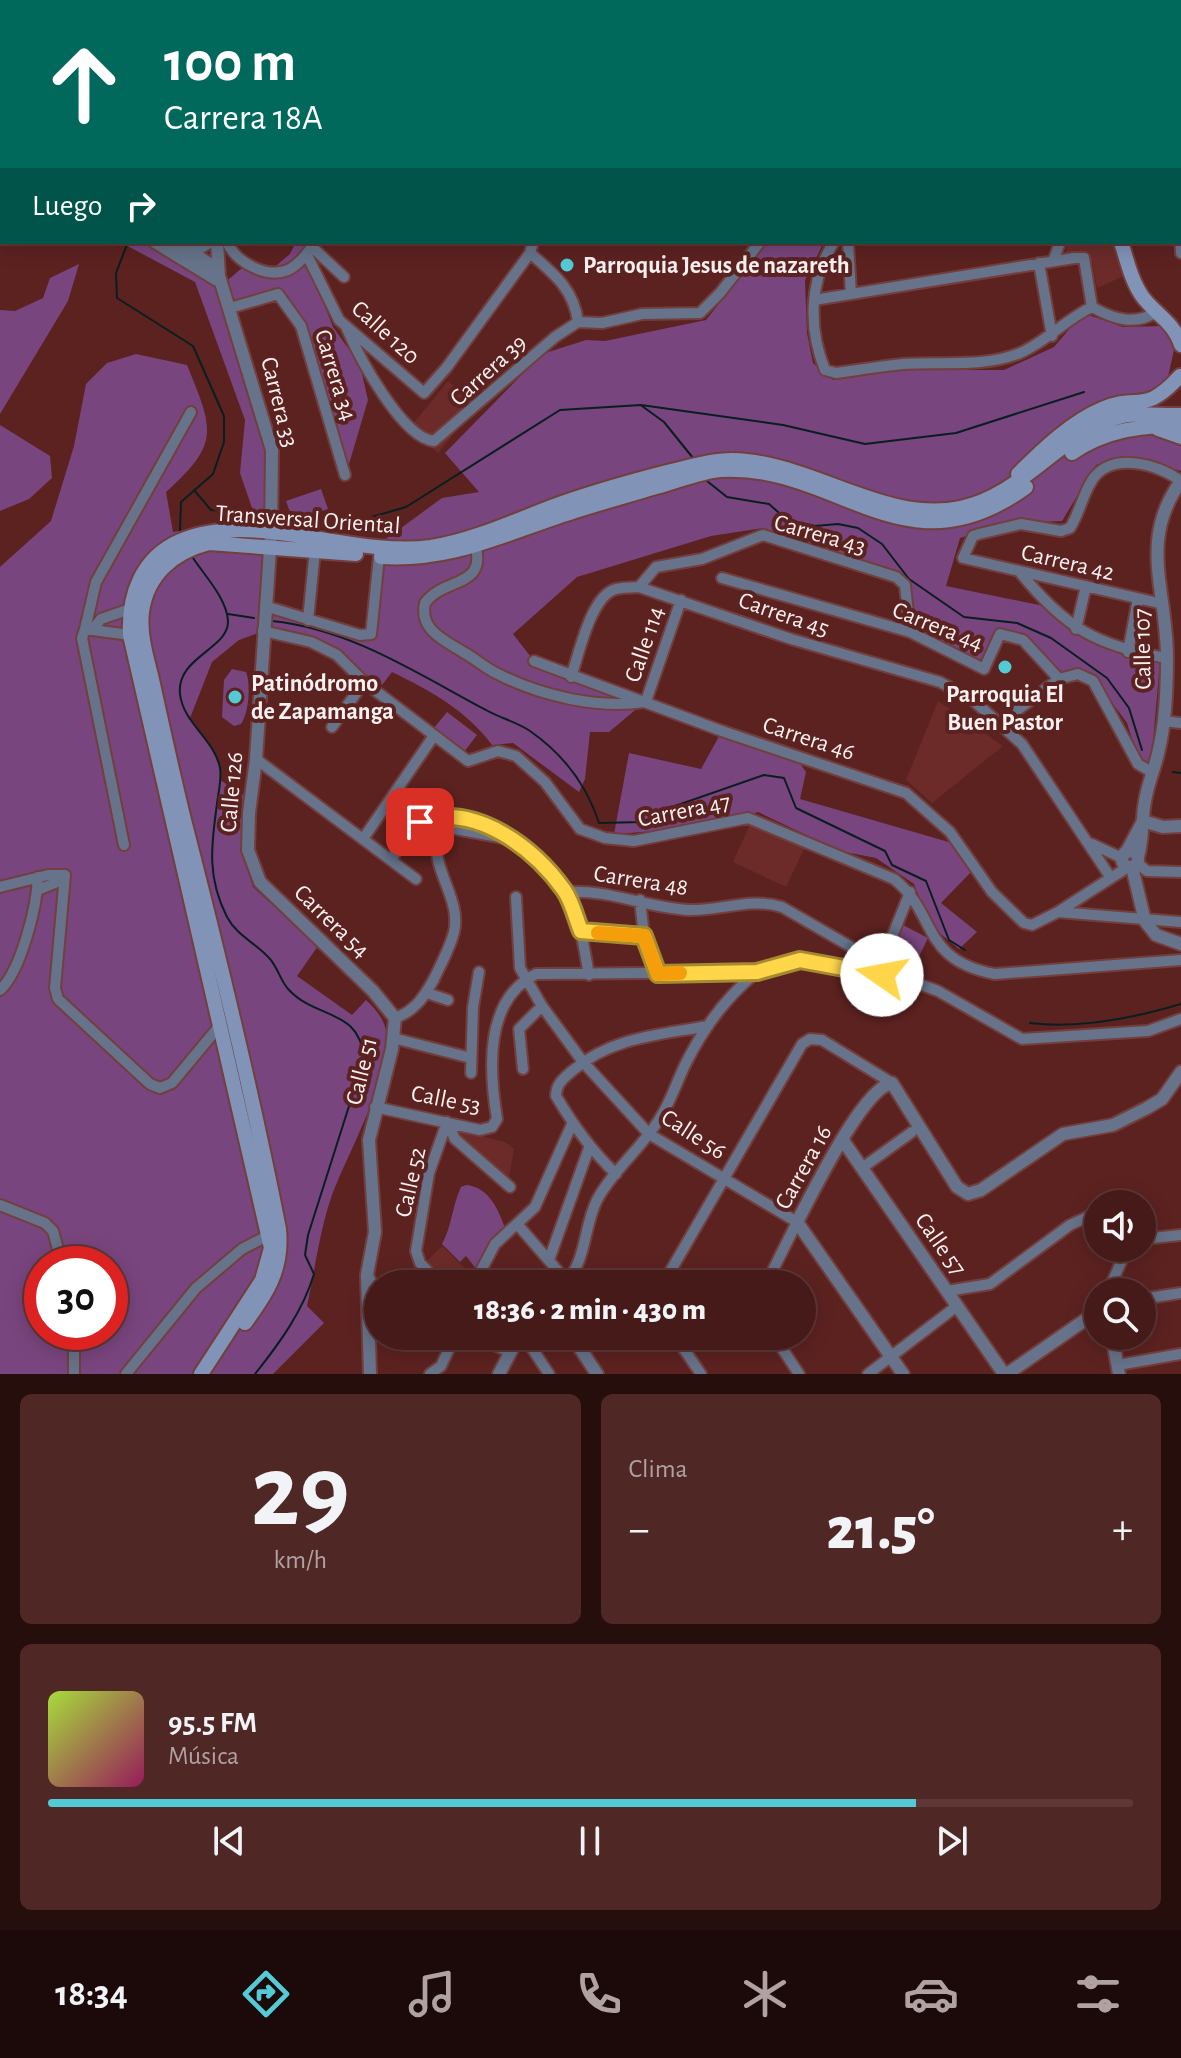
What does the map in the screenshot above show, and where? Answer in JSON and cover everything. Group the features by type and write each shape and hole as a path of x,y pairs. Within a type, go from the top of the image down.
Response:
{"main road":[{"path":"1122,244 1135,284 1176,331 1181,345"},
{"path":"1158,311 1181,322"},
{"path":"1181,369 1181,388"},
{"path":"1009,488 1030,463 1090,415 1116,404 1152,401 1180,376"},
{"name":"Transversal Oriental","path":"201,1374 262,1280 270,1261 269,1235 130,635 131,597 146,568 177,542 208,533 395,548 474,542 556,505 719,461 746,461 781,467 897,508 918,511 958,509 1009,488 1098,424 1137,414 1181,415"},
{"name":"Transversal Oriental","path":"211,1374 271,1285 280,1243 233,1015 170,762 145,646 142,615 151,582 177,556 209,543 271,540 315,550 379,557 431,557 720,470 771,476 898,519 944,522 970,518 1010,499 1099,436 1120,429 1181,424"},
{"path":"1150,426 1181,437"}],"street":[{"path":"195,254 207,244"},
{"path":"217,244 221,281"},
{"path":"228,244 239,260 271,271 289,269 312,248 344,277"},
{"path":"532,247 561,279 570,294 578,322 602,323 642,314 700,313 758,244"},
{"path":"833,244 821,262 814,300 818,353 825,370 836,373 904,364 968,364 1018,353 1052,336 1073,316 1092,307"},
{"path":"848,244 851,294"},
{"path":"1054,259 1059,244"},
{"name":"Calle 120","path":"312,248 334,313 424,393 447,367 532,247"},
{"name":"Carrera 33","path":"175,248 195,254 221,281 230,308 269,436 273,485 271,540"},
{"name":"Carrera 33","path":"175,248 221,281"},
{"path":"814,300 1054,259 1084,258 1092,307"},
{"path":"1039,263 1052,336"},
{"name":"Carrera 34","path":"230,308 278,294 301,326 345,475"},
{"path":"1092,307 1116,320 1144,320 1158,311"},
{"name":"Carrera 39","path":"346,326 404,424 423,440 434,441 460,422 555,337 578,322"},
{"path":"89,629 96,582 191,412"},
{"name":"Carrera 42","path":"1163,604 963,558 973,536 1021,524 1061,531 1070,528 1091,480 1101,470 1135,462 1166,470 1181,481"},
{"name":"Calle 107","path":"1145,921 1131,861 1143,838 1143,821 1163,721 1167,658 1157,529 1169,497 1181,481"},
{"name":"Carrera 43","path":"639,587 656,567 702,559 763,535 896,577 905,585 910,632"},
{"name":"Calle 126","path":"248,850 271,540"},
{"path":"474,542 478,561 475,571 425,603 426,623 439,639 495,673 527,685 617,706 646,701"},
{"path":"308,620 315,550"},
{"path":"265,606 360,635 371,634 379,557"},
{"path":"1019,571 1046,605 1076,629 1101,643 1128,652 1167,658"},
{"name":"Carrera 44","path":"722,578 910,632 984,669 1000,634 1023,640 1059,679"},
{"path":"1076,629 1086,586"},
{"name":"Carrera 45","path":"571,677 591,616 604,596 614,589 639,587 791,639 940,682 974,701 1022,744 1111,878"},
{"path":"1128,652 1138,599"},
{"name":"Calle 114","path":"646,701 681,600"},
{"path":"124,845 82,638 101,619 130,609"},
{"path":"89,629 130,635"},
{"name":"Carrera 47","path":"263,631 311,642 337,655 364,682 468,761 498,751 516,756 545,782 580,829 591,834 634,841 748,818 894,879 910,892"},
{"name":"Carrera 46","path":"534,661 571,677 906,793 950,832 992,892 1024,923 1032,925 1058,912"},
{"path":"1000,723 1059,679 1078,674 1093,681 1138,764 1153,773"},
{"path":"332,727 364,682"},
{"path":"1163,721 1181,723"},
{"path":"363,839 433,737"},
{"path":"256,759 416,879"},
{"name":"Carrera 48","path":"392,859 420,822 436,816 471,820 513,840 566,892 593,890 688,910 763,902 782,907 882,962 908,980"},
{"path":"1143,821 1163,827 1181,826"},
{"name":"Calle 51","path":"368,1270 375,1232 369,1140 395,1018 415,1008 427,993 444,958 455,922 451,899 435,852 438,834 450,828 513,840"},
{"path":"1088,840 1107,854 1131,861 1147,871 1181,872"},
{"name":"Carrera 54","path":"248,850 260,882 373,991 395,1018"},
{"path":"1058,912 1111,878 1131,861"},
{"path":"0,887 38,877 58,881"},
{"path":"0,990 10,981 17,963 38,890 38,877"},
{"path":"58,881 55,988 68,1012 150,1084 160,1088 172,1083 221,1024"},
{"path":"38,890 58,881"},
{"path":"566,892 581,931 589,975"},
{"path":"910,892 937,944 970,970 995,974 1181,960"},
{"path":"882,962 910,892"},
{"name":"Calle 56","path":"516,897 520,968 542,1006 583,1062 649,1134 797,1222 903,1374"},
{"path":"640,900 644,936 658,974"},
{"path":"1058,912 1181,922"},
{"path":"1145,921 1156,935 1181,944"},
{"path":"581,931 644,936"},
{"name":"Carrera 48","path":"757,972 800,960 908,980 938,991 1022,1039 1148,1031 1181,1019"},
{"path":"471,1073 479,972"},
{"path":"525,979 536,974 757,972"},
{"path":"575,1270 595,1204 649,1134 708,1026 738,988 757,972"},
{"name":"Calle 53","path":"375,1107 487,1130 497,1119 493,1090 494,1038 507,1000 525,979"},
{"path":"427,993 448,1000"},
{"path":"523,1069 519,1029 542,1006"},
{"path":"616,1174 589,1148 572,1124 556,1096 556,1088 583,1062 620,1041 708,1026"},
{"path":"393,1038 471,1058"},
{"path":"671,1270 798,1049 810,1039 822,1040 892,1083 957,1187 968,1194 981,1190 1063,1134 1113,1125 1147,1108 1162,1099 1181,1072"},
{"path":"202,1049 216,1048 227,1055"},
{"name":"Carrera 16","path":"773,1270 842,1139 879,1088 892,1083"},
{"path":"447,1122 455,1139 510,1187"},
{"name":"Calle 52","path":"427,1270 416,1251 429,1173 447,1122"},
{"path":"481,1270 495,1244 535,1207 572,1124"},
{"path":"862,1168 912,1132"},
{"name":"Calle 57","path":"842,1139 1005,1374"},
{"path":"549,1260 589,1148"},
{"path":"0,1205 45,1223 53,1231 57,1246"},
{"path":"947,1291 990,1284 1070,1225 1084,1218"},
{"path":"518,1225 557,1270"},
{"path":"126,1374 196,1288 242,1249 269,1235"},
{"path":"1156,1238 1181,1235"},
{"path":"1156,1297 1181,1293"},
{"path":"868,1374 957,1306"},
{"path":"1005,1374 1084,1320"},
{"path":"74,1350 74,1374"},
{"name":"Calle 51","path":"369,1350 370,1374"},
{"path":"430,1374 441,1366 448,1350"},
{"path":"499,1374 511,1352 506,1350"},
{"path":"531,1350 546,1373"},
{"path":"581,1350 597,1374"},
{"path":"685,1350 701,1374"},
{"path":"783,1350 799,1374"},
{"path":"1114,1350 1118,1370 1181,1354"}],"shaded area":[{"path":"124,244 157,244 222,285 249,262 271,270 290,254 295,244 314,244 313,276 333,327 360,365 368,400 346,474 301,326 278,294 231,308 269,436 265,610 321,630 366,628 375,547 442,498 479,492 445,453 542,354 586,340 605,341 706,320 766,244 823,244 805,280 807,333 813,363 833,380 903,370 1004,370 1054,347 1083,313 1123,327 1162,326 1169,333 1174,350 1168,377 1154,393 1152,433 1181,442 1181,471 1128,456 1096,465 1062,521 1003,524 960,538 946,586 1044,606 1098,646 1160,662 1151,765 1138,759 1127,723 1097,682 1079,672 1060,672 1002,631 993,634 982,665 917,632 908,584 896,572 763,528 711,536 577,577 513,634 534,661 646,701 609,732 590,732 585,779 579,792 513,743 492,745 447,702 392,672 382,685 337,655 263,631 239,640 212,662 190,718 215,754 220,780 249,798 248,870 253,887 318,946 297,976 352,1015 366,1000 381,1018 387,1035 380,1078 333,1192 321,1234 307,1306 324,1323 273,1374 0,1374 0,567 51,521 74,446 86,384 107,363 136,354 187,365 202,405 207,434 196,460 166,492 173,532 215,526 252,529 252,508 240,473 245,420 195,282"},
{"path":"1067,244 1116,244 1126,275 1097,288 1092,261 1083,254 1066,253"},
{"path":"79,264 68,301 0,414 0,310 15,311 43,298 50,278"},
{"path":"448,381 477,405 438,453 409,429"},
{"path":"0,425 50,456 52,478 29,499 0,511"},
{"path":"321,489 328,509 293,521 286,501"},
{"name":"Patinódromo de Zapamanga","path":"232,669 246,672 249,691 244,719 234,726 222,717 224,680"},
{"path":"938,701 1003,746 932,803 906,780"},
{"path":"447,712 477,735 464,752 434,728"},
{"path":"722,731 795,756 806,772 800,799 952,843 971,872 941,903 977,932 959,949 930,925 914,884 876,858 840,851 758,812 700,828 614,834 629,753 701,769"},
{"path":"751,822 805,847 786,887 733,862"},
{"path":"903,925 928,938 911,973 886,960"},
{"path":"454,1129 505,1142 514,1149 509,1177 457,1138"},
{"path":"461,1187 474,1187 487,1194 505,1228 484,1251 477,1270 466,1256 460,1262 442,1244"},
{"path":"442,1246 467,1270 430,1270 424,1264"}],"waterway":[{"path":"127,244 116,273 117,298 193,346 224,416 224,442 213,474 181,502 180,530"},
{"path":"279,518 323,531 406,507 560,410 641,405 783,425 865,444 956,433 1084,392"},
{"path":"642,406 664,422 693,458"},
{"path":"707,481 727,497 769,504 787,520 815,526 838,524 858,528 882,544 909,579 964,617 1017,623 1051,638 1107,678 1129,708 1142,750"},
{"path":"194,490 211,510 248,512"},
{"path":"193,558 220,596 228,621 220,639 186,671 180,694 187,714 212,749 220,768 212,862 216,889 231,924 270,959 289,990 355,1031 364,1059 308,1235 305,1255 314,1274 304,1301 289,1327 255,1374"},
{"path":"228,614 254,618"},
{"path":"272,621 329,633 356,643 525,728 553,750 572,772 588,796 599,823 643,822 675,806 764,775 784,778 796,808 885,851 892,865 926,881 949,940 965,950"},
{"path":"1173,772 1181,773"},
{"path":"1030,1023 1068,1025 1106,1021 1181,1004"}],"slow traffic":[{"path":"598,933 644,936 658,974 680,973"}],"place":[{"name":"Parroquia Jesus de nazareth","path":"567,265"},
{"name":"Parroquia El Buen Pastor","path":"1005,667"},
{"name":"Patinódromo de Zapamanga","path":"235,697"}],"route":[{"path":"420,822 436,816 456,817 486,825 513,840 566,892 581,931 644,936 658,974 757,972 800,960 882,975"}]}
